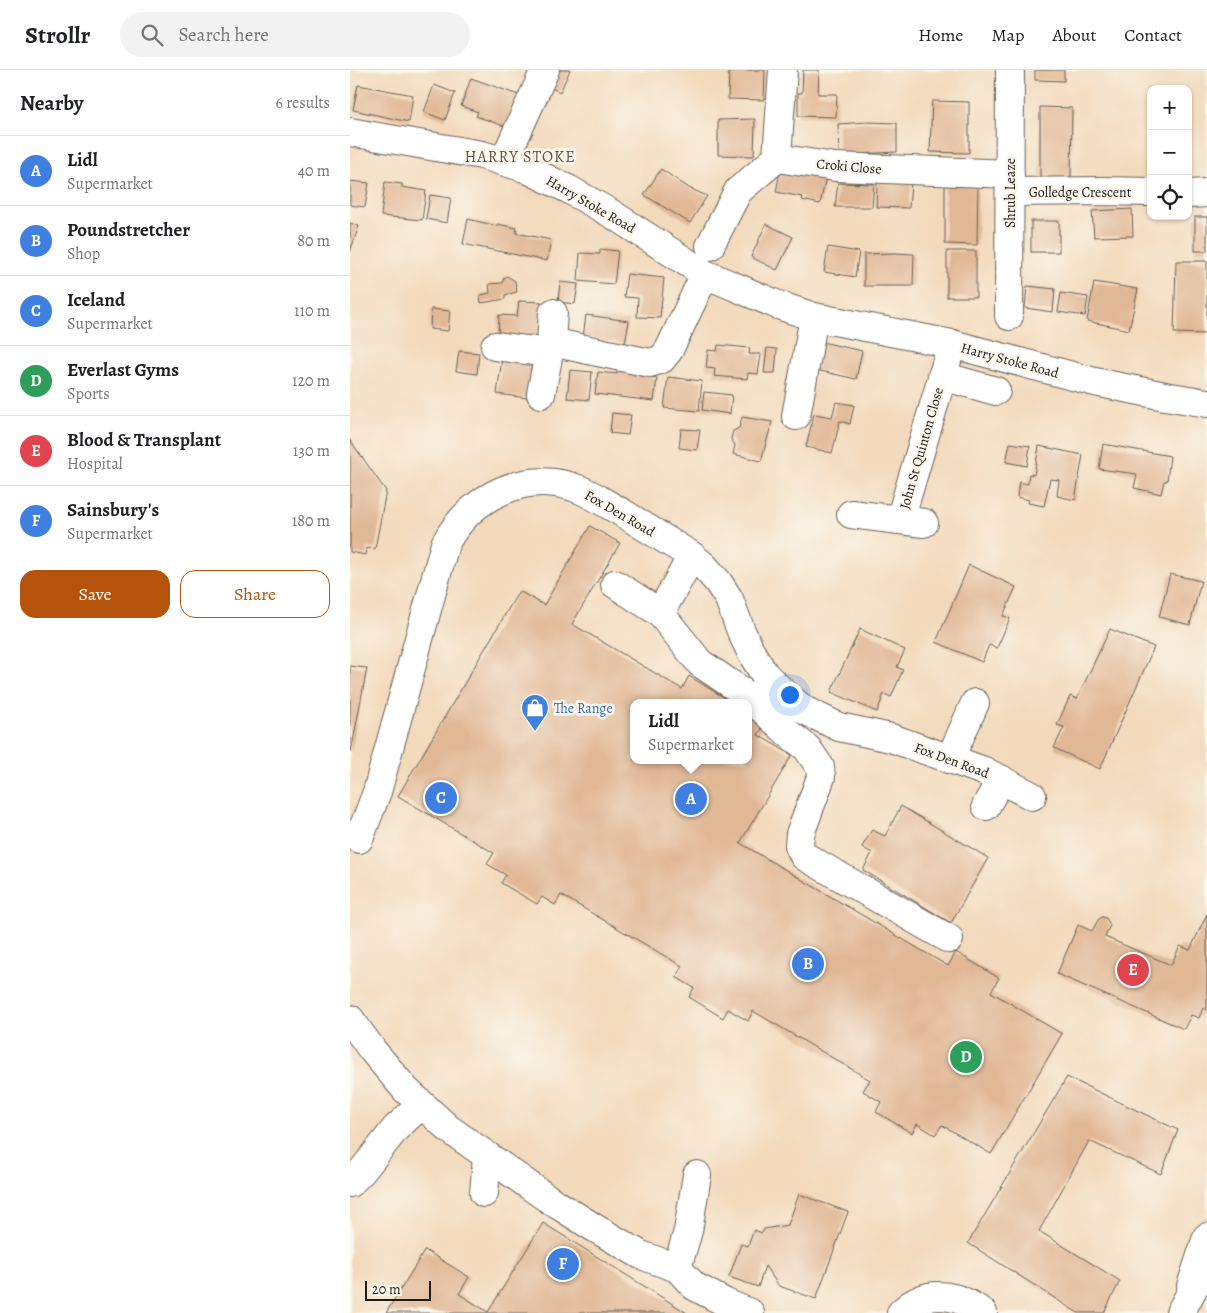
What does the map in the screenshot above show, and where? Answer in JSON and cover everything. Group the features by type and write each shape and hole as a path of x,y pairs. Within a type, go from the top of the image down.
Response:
{"street":[{"path":"504,161 545,70"},
{"path":"710,246 738,191 776,158 783,70"},
{"name":"Shrub Leaze","path":"1009,316 1010,70"},
{"name":"Harry Stoke Road","path":"350,132 482,155 525,168 568,189 612,214 705,274 778,305 814,316 952,344 1096,382 1207,403"},
{"name":"Croki Close","path":"776,158 835,167 1010,183"},
{"name":"Golledge Crescent","path":"1010,183 1103,191 1147,192"},
{"path":"1192,194 1207,193"},
{"path":"495,346 550,348 650,363 662,359 669,350 705,274"},
{"path":"541,394 550,348 553,314"},
{"path":"792,403 814,316"},
{"name":"John St Quinton Close","path":"851,514 912,522 942,376 952,344"},
{"name":"John St Quinton Close","path":"942,376 996,391"},
{"name":"Fox Den Road","path":"350,834 359,839 377,792 445,544 455,526 475,505 493,494 516,485 542,482 566,485 581,490 692,556 704,566 729,599 744,639 765,675 798,705 839,727 891,738 984,771 1032,796"},
{"path":"660,614 692,556"},
{"path":"615,584 660,614 700,663 751,699"},
{"path":"752,700 807,748 820,767 821,777 800,834 799,846 804,856 950,939"},
{"path":"950,759 970,710"},
{"path":"986,806 1001,779"},
{"path":"350,1019 389,1071 421,1105 449,1129 487,1157 547,1198 641,1255 677,1268 694,1286 750,1313"},
{"path":"350,1183 362,1171 396,1128 421,1105"},
{"path":"484,1193 487,1157"},
{"path":"677,1268 688,1231 697,1175"},
{"path":"1183,1307 1207,1237"},
{"path":"1183,1307 1207,1263"},
{"path":"901,1313 918,1301 932,1296 965,1301 983,1313"}],"building":[{"path":"556,70 570,70 560,92 549,87"},
{"path":"729,70 765,70 764,100 728,99"},
{"path":"803,70 819,70 818,94 837,94 836,117 798,116 798,93 802,93"},
{"path":"1035,70 1064,70 1064,81 1035,80"},
{"path":"471,78 524,97 512,129 476,116 478,112 461,106"},
{"path":"358,85 413,95 409,122 353,110"},
{"path":"434,85 455,93 445,120 424,112"},
{"path":"932,101 969,102 969,153 930,152"},
{"path":"1040,107 1072,108 1071,179 1040,178"},
{"path":"755,119 754,156 718,155 718,120"},
{"path":"866,122 897,123 897,152 839,155 838,124"},
{"path":"661,169 689,188 707,196 690,223 644,195"},
{"path":"780,172 807,177 809,172 826,177 820,204 802,200 803,197 776,192"},
{"path":"350,181 369,183 365,207 350,205"},
{"path":"385,182 402,184 402,187 426,191 422,220 381,216"},
{"path":"877,182 911,182 909,208 876,207"},
{"path":"838,183 874,184 872,207 835,207"},
{"path":"945,184 978,185 977,245 945,244"},
{"path":"430,195 451,198 447,223 426,219"},
{"path":"1132,209 1133,236 1094,237 1092,211"},
{"path":"1195,217 1207,217 1207,251 1195,251"},
{"path":"468,219 497,226 497,224 517,228 516,233 551,240 547,261 463,244"},
{"path":"1031,221 1059,221 1059,252 1031,252"},
{"path":"350,223 359,226 350,252"},
{"path":"766,224 793,237 777,270 751,257"},
{"path":"828,247 859,252 855,277 824,272"},
{"path":"600,249 618,251 614,284 578,281 580,253 600,254"},
{"path":"947,251 976,251 976,297 947,297"},
{"path":"864,254 914,254 913,286 864,286"},
{"path":"1176,261 1207,261 1207,334 1174,333"},
{"path":"627,274 664,278 660,318 637,317 638,298 624,297"},
{"path":"507,276 515,281 517,292 505,295 505,299 481,303 480,295 490,293 489,284 502,283"},
{"path":"560,282 578,284 575,304 558,302"},
{"path":"1094,282 1138,289 1129,330 1087,321"},
{"path":"1027,286 1055,289 1053,312 1025,308"},
{"path":"1061,293 1088,297 1085,316 1058,312"},
{"path":"519,301 542,302 538,340 498,336 499,315 517,316"},
{"path":"431,309 450,311 448,331 430,329"},
{"path":"586,315 629,321 625,343 583,337"},
{"path":"822,342 862,351 856,379 816,370"},
{"path":"718,345 750,348 749,354 761,354 758,374 748,373 747,379 714,376 715,369 706,368 708,350 717,351"},
{"path":"767,348 777,349 775,373 764,373"},
{"path":"459,351 479,353 477,374 456,371"},
{"path":"502,358 532,360 528,398 497,394"},
{"path":"617,369 635,371 634,375 657,378 654,401 595,394 598,372 617,374"},
{"path":"570,370 592,372 589,400 567,398"},
{"path":"668,377 702,381 699,411 664,408"},
{"path":"704,392 732,395 730,414 702,410"},
{"path":"836,402 854,405 850,424 840,421 832,453 806,447 814,414 832,417"},
{"path":"612,413 631,415 628,435 610,433"},
{"path":"742,417 772,422 761,461 733,454 735,445 731,439 733,431 739,428"},
{"path":"681,429 700,430 697,450 679,448"},
{"path":"350,440 386,491 375,549 367,548 366,555 350,552"},
{"path":"1010,443 1030,446 1027,466 1006,462"},
{"path":"1103,444 1170,456 1167,481 1164,481 1161,494 1134,488 1137,474 1099,469"},
{"path":"1039,446 1083,455 1075,500 1057,496 1059,480 1050,479 1044,506 1028,503 1029,500 1017,497 1019,482 1028,484 1029,474 1034,475"},
{"path":"590,526 620,543 572,624 682,689 689,676 726,699 630,699 630,764 752,764 752,714 766,722 758,735 792,755 740,843 948,966 956,952 999,978 991,992 1062,1034 991,1154 942,1125 935,1135 917,1124 912,1133 876,1112 881,1102 863,1091 870,1080 753,1011 748,1021 728,1009 723,1018 689,997 694,988 676,977 682,966 561,895 555,905 542,897 537,904 501,883 506,875 487,864 494,853 398,796 519,591 544,605"},
{"path":"969,565 1016,587 1003,616 1010,618 997,648 989,645 982,662 936,642"},
{"path":"1170,574 1201,581 1190,625 1159,617"},
{"path":"860,629 905,650 897,667 903,670 891,697 884,694 877,712 831,692"},
{"path":"1110,629 1154,647 1100,769 1054,748 1064,727 1057,725 1070,696 1077,699"},
{"path":"350,666 367,668 351,752 350,752"},
{"path":"901,806 988,858 951,923 863,870 872,853 862,847 872,830 885,836"},
{"path":"1207,914 1207,1010 1203,1008 1199,1018 1191,1015 1184,1029 1057,974 1078,925 1092,931 1098,920 1102,917 1106,918 1110,925 1105,937 1171,965 1180,946 1190,950"},
{"path":"1067,1077 1178,1130 1161,1174 1089,1141 1039,1231 1120,1281 1104,1313 1078,1313 968,1243"},
{"path":"799,1194 848,1212 816,1299 779,1286 765,1266 758,1287 729,1277 741,1244 748,1246 754,1230 762,1233 764,1229 788,1225"},
{"path":"543,1223 687,1313 386,1313 425,1250 469,1277 459,1294 488,1312"}],"place":[{"name":"The Range","path":"535,732"},
{"name":"Iceland","path":"441,798"},
{"name":"Lidl","path":"691,799"},
{"name":"Poundstretcher","path":"808,964"},
{"name":"Blood & Transplant","path":"1133,970"},
{"name":"Everlast Gyms","path":"966,1057"},
{"name":"Sainsbury's","path":"563,1264"}],"district":[{"name":"HARRY STOKE","path":"520,156"}]}
